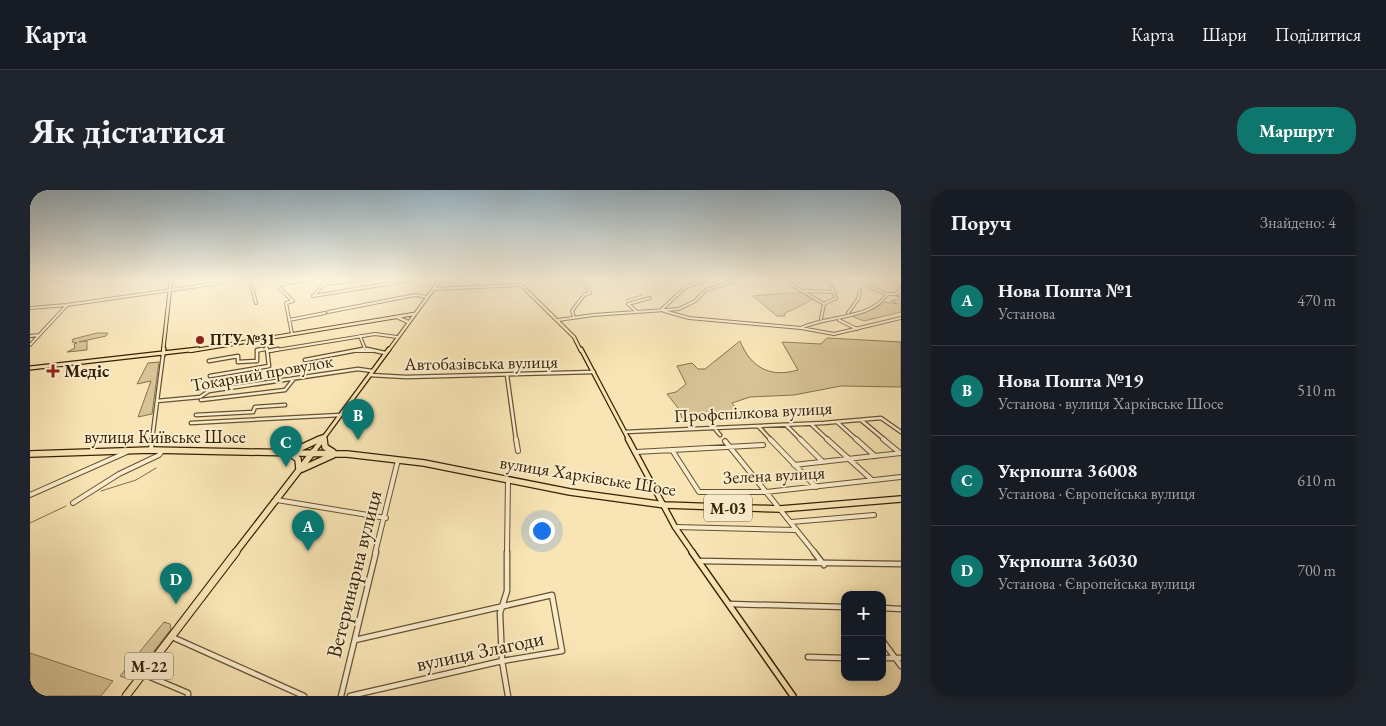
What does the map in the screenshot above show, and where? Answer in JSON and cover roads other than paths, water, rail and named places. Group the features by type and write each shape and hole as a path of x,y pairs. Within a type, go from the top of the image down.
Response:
{"highway":[{"path":"286,452 306,448 324,437 326,448 338,453"},
{"name":"вулиця Київське Шосе","path":"30,454 129,450 331,453"},
{"path":"286,452 298,459 299,471 320,459 338,453"},
{"name":"М-22","path":"126,696 313,452"},
{"name":"вулиця Харківське Шосе","path":"331,453 398,459 578,493 665,505 780,509 901,499"}],"main road":[{"path":"163,355 169,304"},
{"path":"313,452 422,304"},
{"path":"541,304 574,337 675,527 793,696"},
{"path":"30,368 163,355 414,314"},
{"path":"389,317 402,318 408,322"}],"street":[{"path":"30,308 77,304"},
{"path":"286,304 292,334"},
{"path":"290,320 370,304"},
{"path":"574,318 572,311 578,304"},
{"path":"629,304 637,313"},
{"path":"664,311 662,309 668,304"},
{"path":"558,320 664,311 679,309 689,304"},
{"path":"821,319 824,304"},
{"path":"847,313 854,304"},
{"path":"800,328 821,319 874,308 879,304"},
{"path":"30,345 67,305"},
{"path":"664,311 689,318 800,328 834,334 901,318"},
{"path":"839,320 858,329"},
{"path":"209,361 238,356 238,362 242,363 257,360 257,350 375,334 397,337"},
{"path":"30,336 40,335"},
{"path":"360,336 365,349"},
{"path":"210,376 269,366 265,338"},
{"path":"305,360 365,349 385,353"},
{"path":"151,450 163,355"},
{"name":"Токарний провулок","path":"157,401 200,397 209,391 294,380 358,369 371,373"},
{"name":"Автобазівська вулиця","path":"371,373 406,378 594,372"},
{"path":"507,375 518,451"},
{"path":"202,400 285,390 294,380"},
{"path":"251,420 255,408 285,405"},
{"path":"196,416 253,412"},
{"path":"191,423 340,415"},
{"name":"Профспілкова вулиця","path":"625,432 812,424 881,418 901,432"},
{"path":"861,420 901,453"},
{"path":"836,422 875,456"},
{"path":"812,424 872,480"},
{"path":"785,425 822,462"},
{"path":"759,426 816,487"},
{"path":"715,428 720,435"},
{"path":"725,441 823,564"},
{"path":"636,452 763,445"},
{"path":"30,496 125,454 129,450"},
{"path":"72,503 119,474 159,455 163,450"},
{"name":"Зелена вулиця","path":"672,450 699,492 766,492 901,477"},
{"path":"794,464 901,453"},
{"name":"Ветеринарна вулиця","path":"341,696 386,518 398,459"},
{"path":"508,479 507,591 500,613 502,661 508,696"},
{"path":"277,500 386,518"},
{"path":"790,522 874,515"},
{"path":"675,527 796,530"},
{"path":"699,560 823,564 901,564"},
{"name":"вулиця Злагоди","path":"350,696 502,661 562,651 552,595 502,606"},
{"path":"729,604 841,607"},
{"path":"355,640 502,606"},
{"path":"886,608 901,609"},
{"path":"172,636 304,696"},
{"path":"886,644 898,658 901,666"},
{"path":"808,658 841,658"},
{"path":"143,674 188,693 188,696"}],"waterway":[{"path":"101,491 136,480 156,468"},
{"path":"30,523 66,506"}],"place":[{"name":"ПТУ №31","path":"200,340"},
{"name":"Медіс","path":"53,371"},
{"name":"Нова Пошта №19","path":"358,440"},
{"name":"Укрпошта 36008","path":"286,467"},
{"name":"Нова Пошта №1","path":"308,551"},
{"name":"Укрпошта 36030","path":"176,604"}]}
